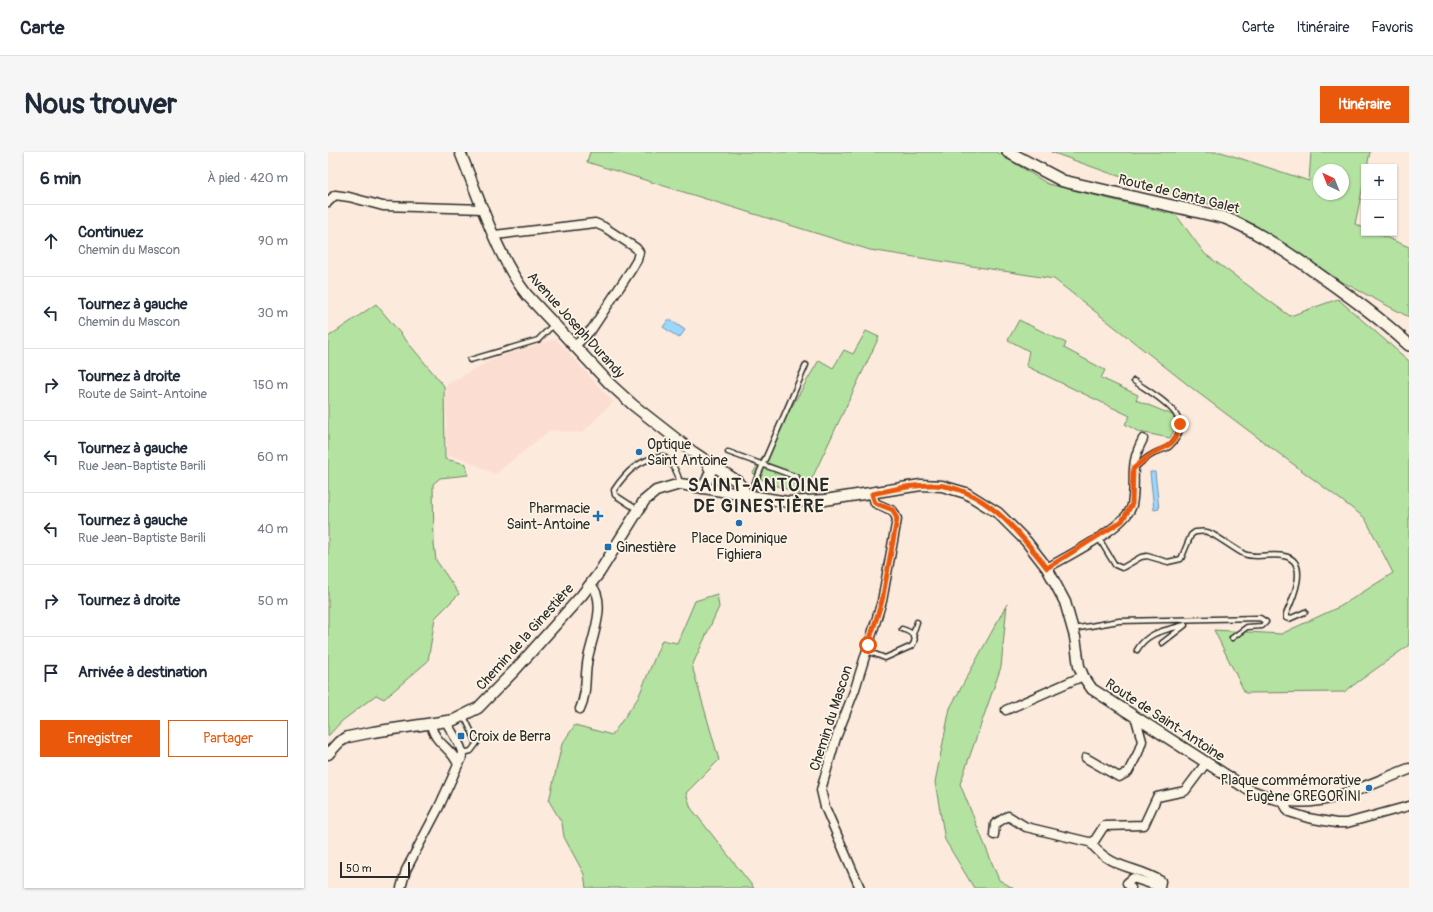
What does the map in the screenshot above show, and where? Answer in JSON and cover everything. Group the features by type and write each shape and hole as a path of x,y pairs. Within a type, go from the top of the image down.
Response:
{"main road":[{"name":"Route de Canta Galet","path":"1008,152 1063,181 1225,218 1241,224 1258,233 1335,286 1369,311 1409,345"}],"street":[{"name":"Avenue Joseph Durandy","path":"460,152 495,236 518,283 606,381 633,405 706,461 742,485 747,496"},
{"path":"328,202 335,195 383,206 484,209"},
{"path":"495,236 595,223 610,230 636,248 639,252 634,265 592,329 574,347"},
{"path":"1047,568 1122,521 1130,510 1133,469 1136,452 1143,440"},
{"path":"702,488 711,471 706,461"},
{"path":"721,471 727,481 729,493"},
{"name":"Chemin de la Ginestière","path":"328,754 339,742 348,737 446,721 464,716 486,702 590,585 644,502 656,491 680,484 702,488"},
{"name":"Route de Saint-Antoine","path":"702,488 775,500 806,502 933,485 955,488 966,493 998,513 1026,541 1047,568 1065,602 1073,629 1083,676 1092,689 1136,719 1249,790 1264,797 1282,801 1312,802 1328,799 1409,769"},
{"name":"Chemin du Mascon","path":"860,888 826,807 821,790 836,738 855,689 882,601 897,519 893,510 875,503 872,494"},
{"path":"580,709 585,697 588,659 594,638 599,605 596,590 590,585"},
{"path":"1006,710 1083,676"},
{"path":"1086,758 1119,777 1128,772 1138,753 1142,741 1136,719"},
{"path":"401,888 406,870 442,802 458,765 462,760 463,753 446,721"},
{"path":"431,724 436,738 454,756 458,765"},
{"path":"994,835 995,824 1008,816 1026,827 1093,843 1104,826 1144,825 1158,797 1185,791 1206,763"},
{"path":"1282,801 1289,812 1308,818 1336,823 1347,823 1409,806"},
{"path":"1090,842 1107,860 1152,875 1161,881 1160,887 1133,878 1127,883 1131,888"}],"lane":[{"path":"470,360 538,340 554,324"},
{"path":"747,496 763,464 806,365"},
{"path":"1133,469 1144,459 1169,447 1174,441 1180,424 1178,415 1170,407 1134,381"},
{"path":"728,452 797,477"},
{"path":"638,510 616,495 614,490 631,468 656,457 663,456 673,465 678,474 680,484"},
{"path":"1098,537 1115,565 1122,568 1141,557 1147,556 1168,562 1181,559 1191,535 1195,532 1208,532 1229,546 1246,554 1284,556 1291,559 1296,564 1299,584 1286,614 1286,618 1289,619 1305,612"},
{"path":"1137,650 1142,641 1157,632 1186,623 1260,618 1266,622 1262,626 1247,628 1232,638"},
{"path":"1073,629 1119,621 1175,619 1186,623"},
{"path":"866,651 885,658 912,646 915,642 913,634 917,622"},
{"path":"1162,643 1186,623"},
{"path":"902,629 913,634"},
{"path":"463,753 471,751 477,743 464,716"}],"shaded area":[{"path":"556,339 613,402 582,433 550,430 495,474 462,458 447,456 446,385 495,358"}],"green space":[{"path":"590,152 997,152 1048,184 1176,215 1205,254 1290,316 1338,299 1409,361 1409,645 1344,692 1245,693 1214,630 1281,634 1341,606 1393,573 1365,518 1197,392 1054,279 870,250 587,162"},
{"path":"1051,152 1221,152 1309,181 1311,152 1370,152 1368,164 1361,164 1361,195 1355,224 1361,227 1361,236 1383,236 1409,247 1409,317 1333,277 1229,210 1112,174"},
{"path":"376,304 444,386 445,459 466,464 468,475 440,478 433,484 434,544 436,560 459,594 435,618 428,661 384,699 376,695 342,721 328,736 328,337"},
{"path":"1019,320 1066,343 1064,348 1105,370 1101,378 1138,395 1136,400 1180,418 1170,438 1139,432 1125,424 1130,416 1026,366 1029,351 1008,340"},
{"path":"866,331 879,337 804,495 766,482 753,473 819,360 833,368 844,350 853,354"},
{"path":"717,594 719,607 692,666 719,760 686,793 691,808 754,888 586,888 584,874 564,837 562,823 549,801 562,744 575,725 612,735 638,698 662,640 677,643 695,601"},
{"path":"1007,604 1001,667 960,784 999,880 1013,888 974,888 945,840 935,782 950,708"}],"water":[{"path":"669,319 685,330 679,338 663,327"},
{"path":"1150,472 1155,472 1159,509 1154,510"}],"place":[{"name":"Optique Saint Antoine","path":"639,452"},
{"name":"Pharmacie Saint-Antoine","path":"598,516"},
{"name":"Place Dominique Fighiera","path":"739,523"},
{"name":"Ginestière","path":"608,547"},
{"name":"Croix de Berra","path":"461,736"},
{"name":"Plaque commémorative Eugène GREGORINI","path":"1369,788"}],"district":[{"name":"SAINT-ANTOINE DE GINESTIÈRE","path":"759,495"}],"route":[{"path":"868,645 882,601 897,519 893,510 883,508 875,503 872,494 921,485 955,488 977,499 998,513 1026,541 1047,568 1122,521 1130,510 1132,504 1133,469 1144,459 1169,447 1174,441 1180,424"}]}
